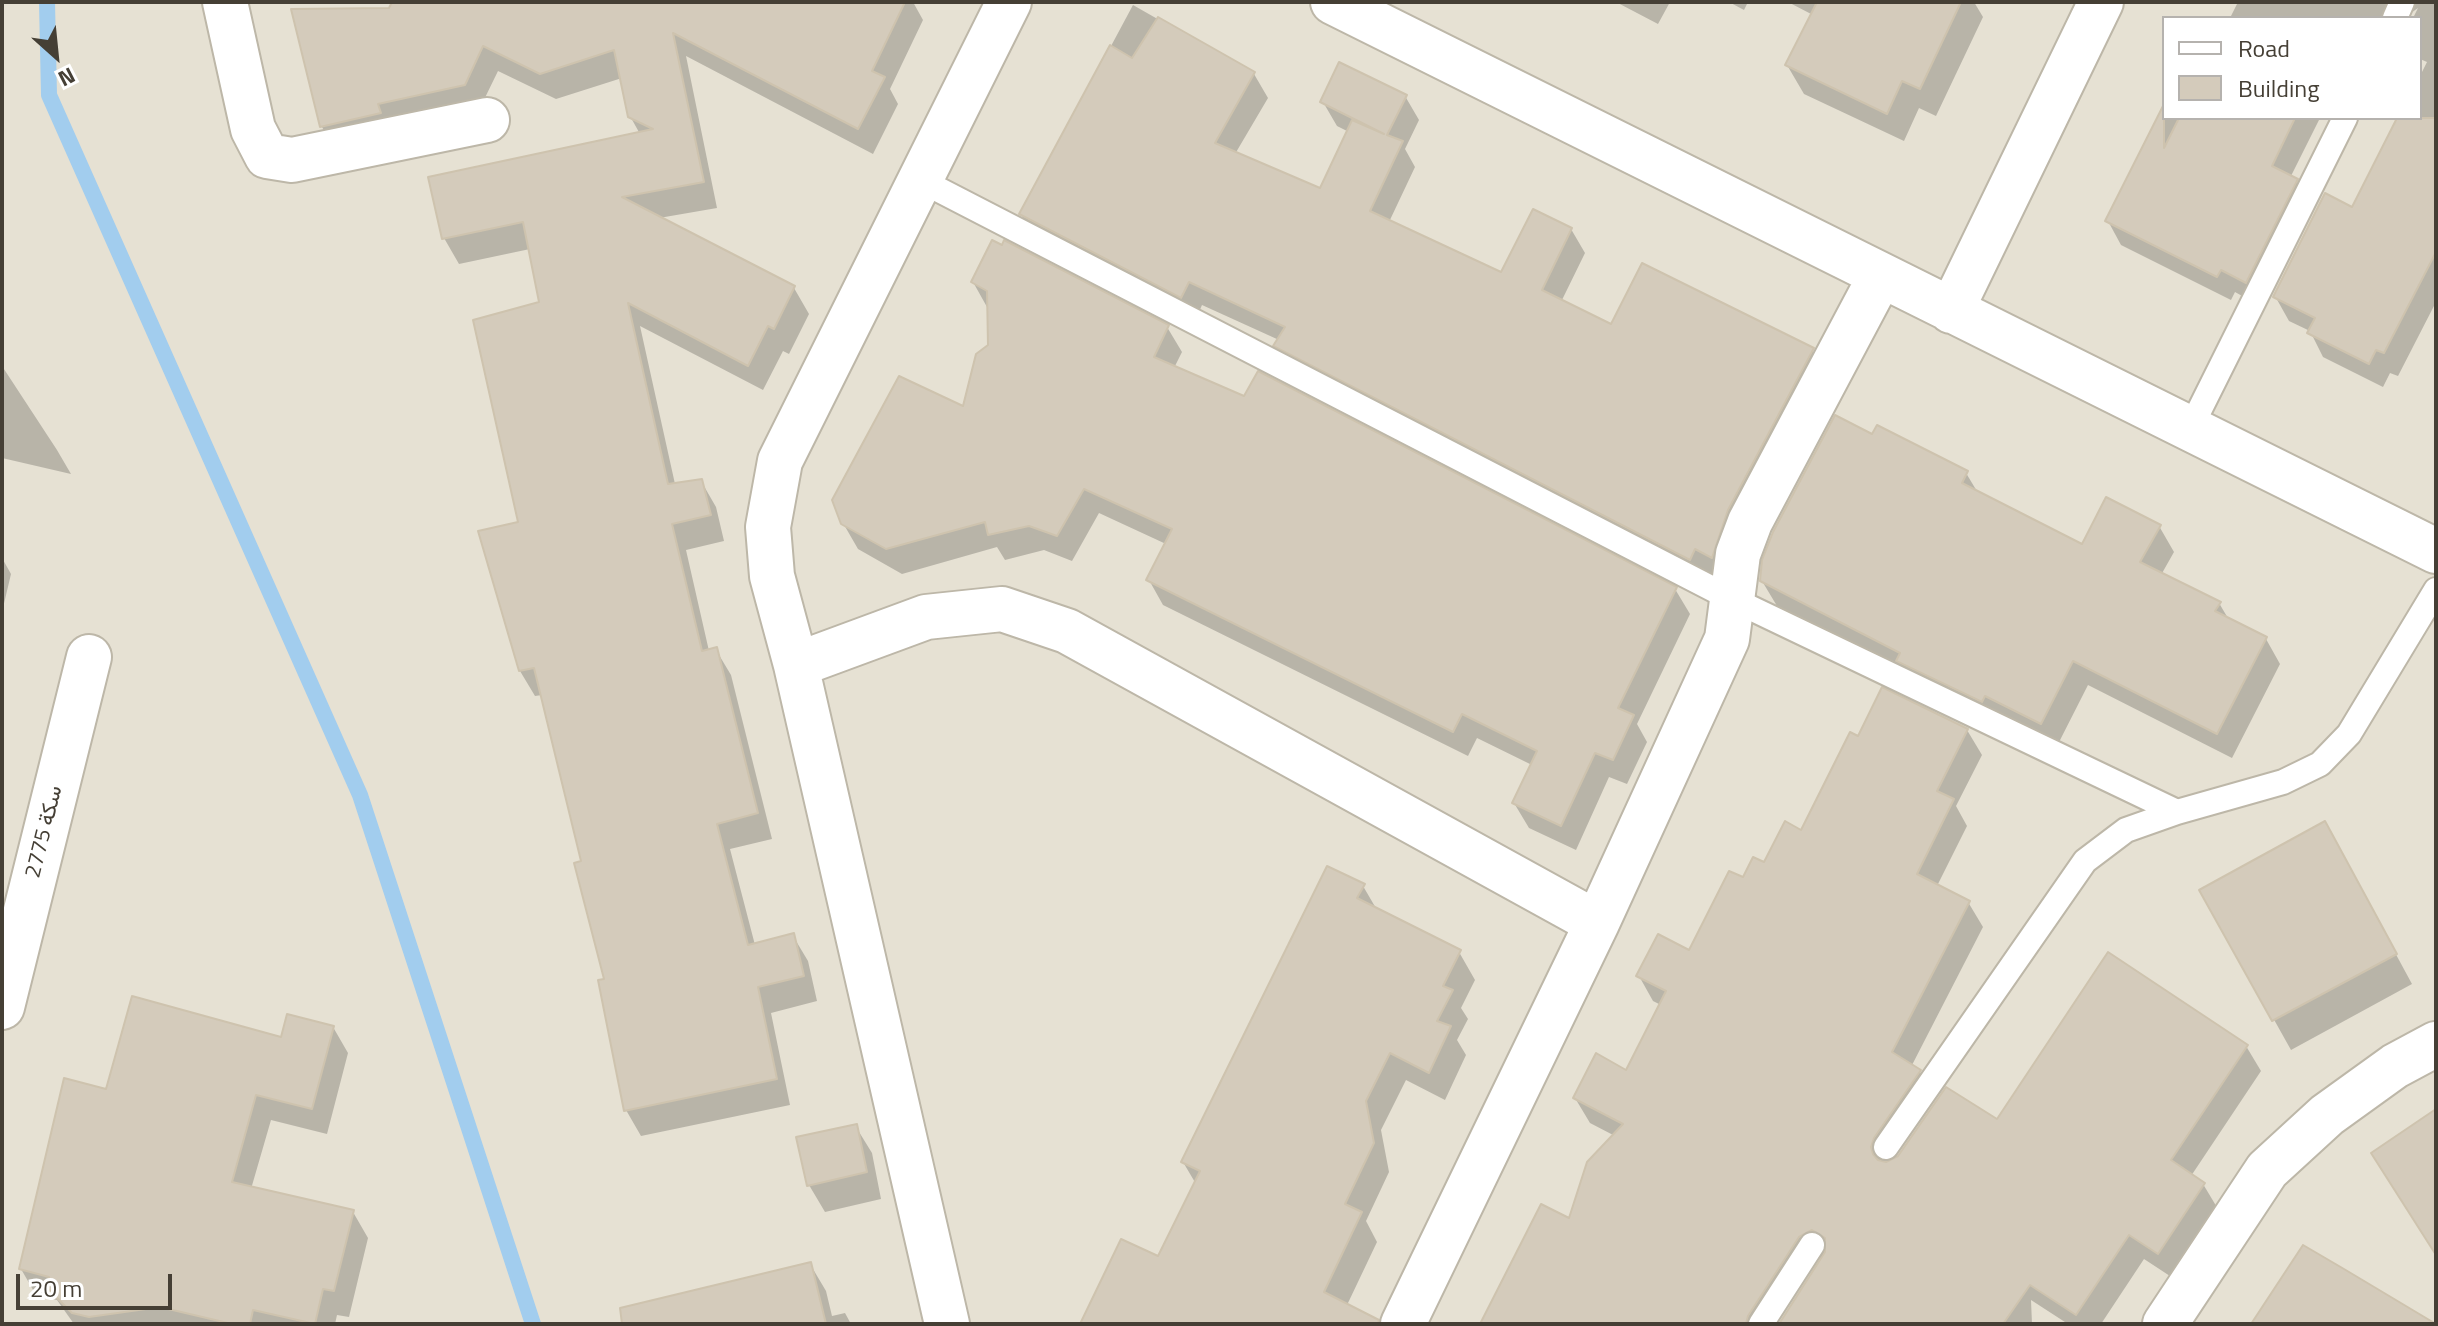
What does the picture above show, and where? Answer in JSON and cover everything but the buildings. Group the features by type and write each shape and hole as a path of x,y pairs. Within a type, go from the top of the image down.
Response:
{"street":[{"path":"225,2 253,129 267,156 292,160 487,120"},
{"path":"947,1324 796,665 772,576 768,527 780,461 1009,2"},
{"path":"1333,2 2436,551"},
{"path":"1951,311 2101,2"},
{"path":"1403,1324 1597,923 1727,639 1738,554 1750,522 1881,275"},
{"path":"796,665 926,617 1002,609 1067,631 1597,923"},
{"name":"سكة 2775","path":"2,1007 89,657"},
{"path":"2165,1324 2267,1170 2327,1115 2395,1066 2436,1044"}],"lane":[{"path":"2190,429 2344,120"},
{"path":"920,180 1732,599 2177,812"},
{"path":"1886,1147 2085,861 2126,830 2283,782 2320,764 2349,734 2436,590"},
{"path":"1761,1324 1812,1245"}],"shaded area":[{"path":"2,2 2436,2 2436,1324 2,1324"}],"waterway":[{"path":"47,2 49,95 360,795 533,1324"}]}
